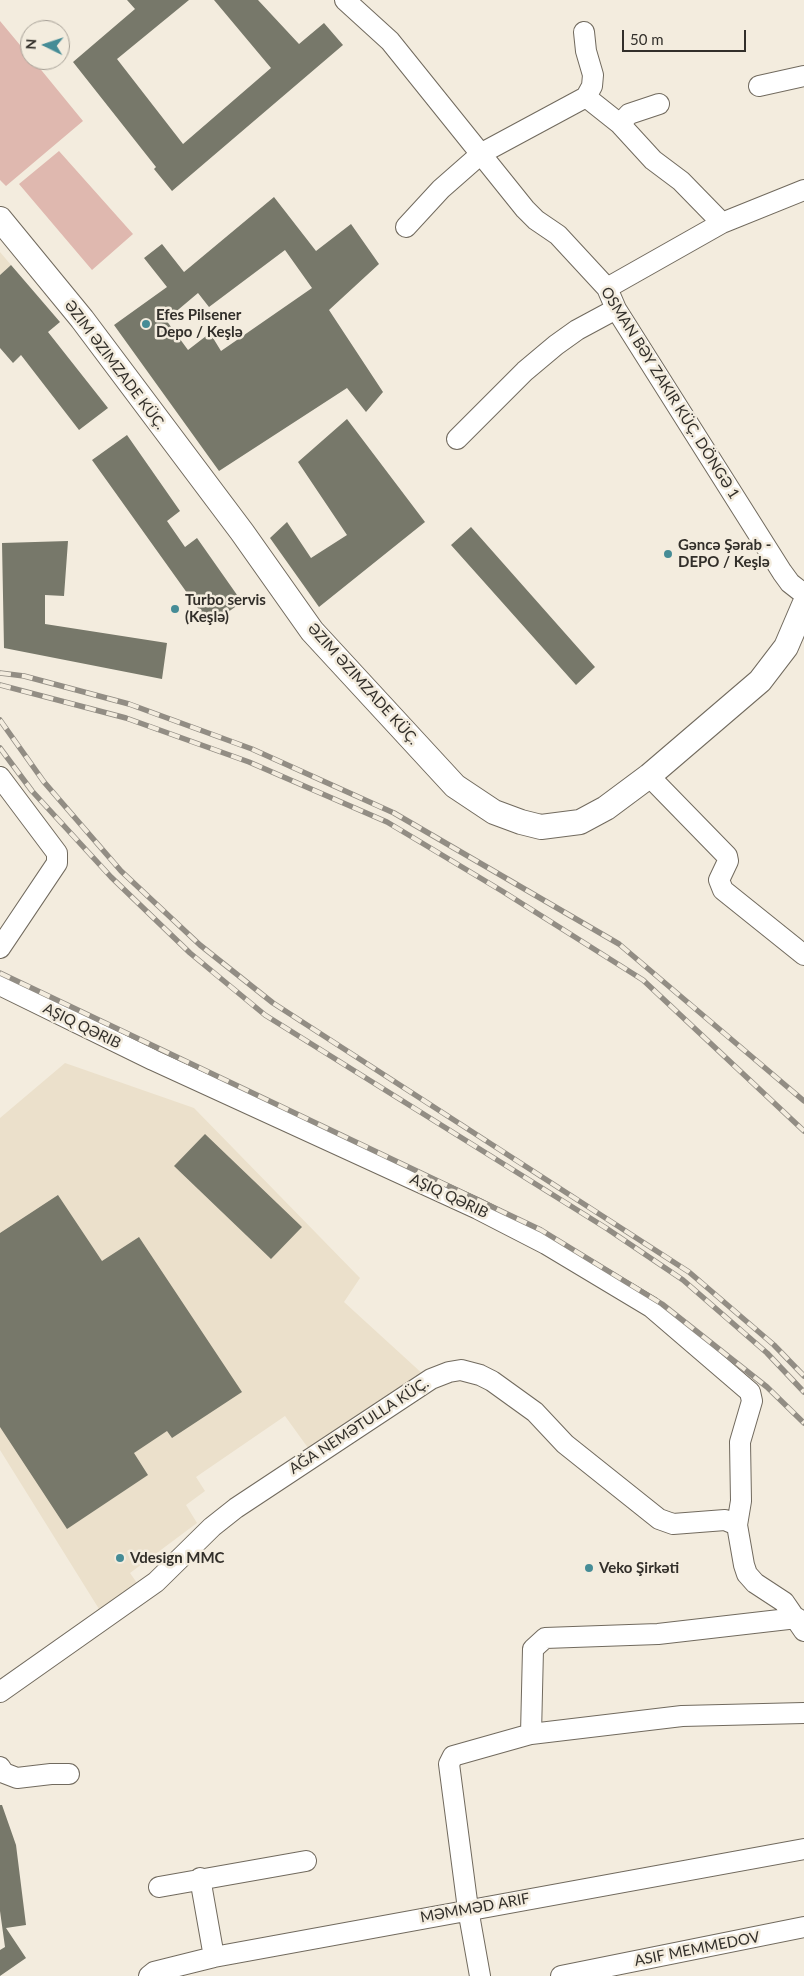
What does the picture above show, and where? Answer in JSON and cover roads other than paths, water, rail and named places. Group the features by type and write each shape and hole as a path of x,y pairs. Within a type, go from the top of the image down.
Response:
{"street":[{"name":"OSMAN BƏY ZAKIR KÜÇ. DÖNGƏ 1","path":"345,0 390,41 482,153 525,209 558,234 607,288 616,309 782,572 794,587 804,594"},
{"path":"406,227 441,189 482,153 586,97 592,86 593,75 586,51 584,32"},
{"path":"759,86 804,76"},
{"path":"586,97 620,124 653,160 681,182 722,223"},
{"path":"620,124 629,114 659,104"},
{"path":"607,288 722,223 804,190"},
{"name":"ƏZIM ƏZIMZADE KÜÇ.","path":"0,219 82,319 242,532 312,630 455,786 494,812 521,822 541,826 580,822 606,808 649,776 760,681 786,647 804,606"},
{"path":"457,439 525,371 548,352 577,330 616,309"},
{"path":"649,776 727,856 728,861 719,880 723,890 804,955"},
{"path":"0,777 57,853 57,863 0,948"},
{"path":"0,985 162,1064 478,1209 546,1244 651,1306 750,1392 752,1401 740,1442 741,1501 737,1526 747,1574 768,1593 784,1602 801,1625"},
{"name":"AĞA NEMƏTULLA KÜÇ.","path":"0,1692 156,1582 212,1527 236,1508 431,1379 449,1372 461,1370 480,1375 492,1381 535,1412 565,1444 659,1519 673,1524 725,1520 737,1526"},
{"path":"532,1734 533,1649 544,1638 658,1634 801,1625"},
{"path":"480,1976 468,1909 449,1764 454,1756 532,1734 682,1716 804,1713"},
{"path":"0,1768 4,1773 17,1778 69,1774"},
{"name":"MƏMMƏD ARIF","path":"149,1976 154,1972 214,1957 804,1849"},
{"path":"159,1887 200,1878 306,1861"},
{"path":"200,1878 214,1957"},
{"name":"ASIF MEMMEDOV","path":"561,1976 804,1928"}],"railway":[{"path":"0,673 24,676 129,704 252,749 394,813 619,944 804,1101"},
{"path":"0,685 126,718 249,762 387,822 502,891 643,980 804,1131"},
{"path":"0,720 44,782 121,871 200,945 273,1003 689,1272 774,1345 804,1376"},
{"path":"0,748 32,791 111,877 190,953 265,1015 606,1228 683,1280 767,1353 804,1392"},
{"path":"0,973 541,1230 662,1304 767,1387 804,1423"}],"place":[{"name":"Efes Pilsener Depo / Keşlə","path":"146,324"},
{"name":"Gəncə Şərab - DEPO / Keşlə","path":"668,554"},
{"name":"Turbo servis (Keşlə)","path":"175,609"},
{"name":"Vdesign MMC","path":"120,1558"},
{"name":"Veko Şirkəti","path":"589,1568"}]}
